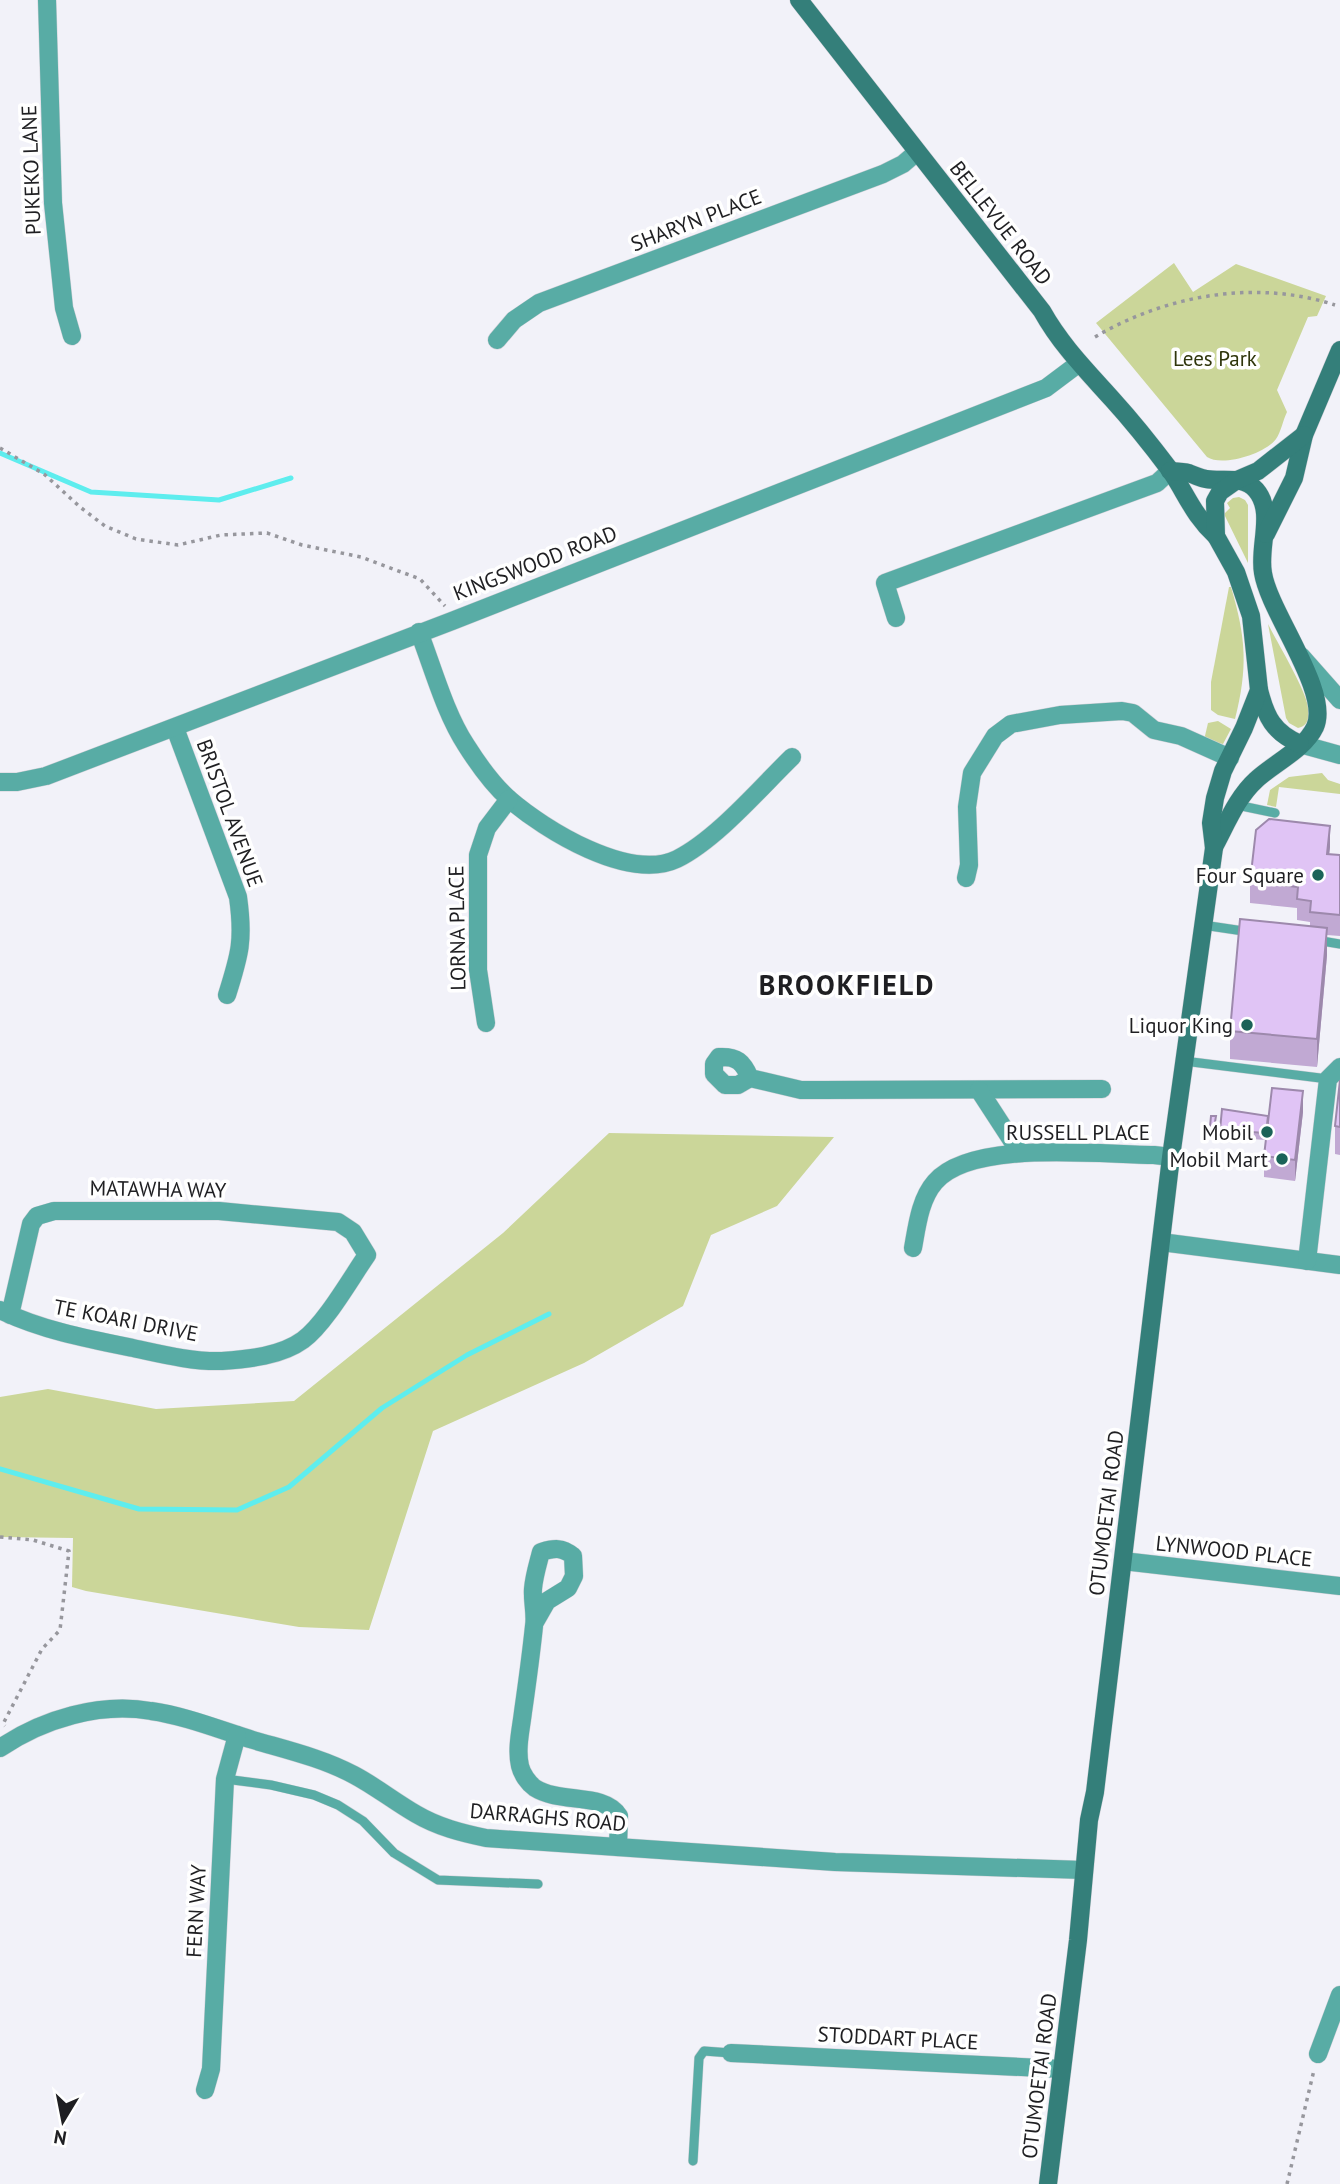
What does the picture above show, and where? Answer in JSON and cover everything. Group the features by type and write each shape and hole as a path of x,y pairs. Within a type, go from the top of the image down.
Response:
{"main road":[{"name":"BELLEVUE ROAD","path":"799,0 1042,311 1078,364 1113,400 1170,471 1200,521 1216,536"},
{"name":"OTUMOETAI ROAD","path":"1214,848 1237,805 1255,780 1300,744 1315,727 1318,718 1318,708 1301,656 1267,590 1263,573 1263,541 1294,478 1304,435 1340,349"},
{"name":"OTUMOETAI ROAD","path":"1048,2184 1078,1940 1083,1870 1089,1820 1096,1792 1171,1157 1214,848 1211,823 1223,771 1259,690 1251,616 1236,572 1216,536 1215,501 1220,492 1237,480 1258,471 1304,435"},
{"path":"1170,471 1190,473 1204,479 1237,480 1255,489 1263,503 1263,541"},
{"path":"1259,690 1265,713 1273,725 1282,735 1300,744"}],"street":[{"name":"PUKEKO LANE","path":"47,0 53,203 64,308 72,336"},
{"name":"SHARYN PLACE","path":"497,340 514,320 539,303 883,174 903,164 917,152"},
{"name":"KINGSWOOD ROAD","path":"0,782 17,782 46,776 452,621 1046,388 1078,364"},
{"path":"896,618 885,583 1157,484 1170,471"},
{"path":"419,632 462,739 491,780 509,799 545,825 603,856 620,862 644,865 677,859 712,835 792,757"},
{"path":"1301,656 1340,700"},
{"path":"966,878 969,865 967,807 972,773 985,748 1011,723 1060,715 1122,711 1133,713 1154,730 1181,737 1230,758"},
{"name":"BRISTOL AVENUE","path":"175,728 238,897 242,925 241,951 227,995"},
{"path":"1300,744 1340,755"},
{"name":"LORNA PLACE","path":"486,1023 478,970 478,855 487,828 509,799"},
{"path":"1307,1261 1334,1073"},
{"path":"750,1078 801,1090 1102,1089"},
{"path":"979,1090 1020,1153"},
{"name":"RUSSELL PLACE","path":"914,1248 919,1216 928,1191 936,1181 960,1165 976,1159 996,1154 1020,1153 1171,1157"},
{"name":"MATAWHA WAY","path":"5,1312 31,1224 37,1216 54,1211 219,1211 338,1222 353,1232 367,1255"},
{"path":"1161,1242 1340,1265"},
{"name":"TE KOARI DRIVE","path":"5,1312 36,1325 164,1354 221,1361 264,1356 288,1349 306,1339 367,1255"},
{"name":"LYNWOOD PLACE","path":"1123,1561 1340,1586"},
{"path":"535,1622 519,1744 520,1765 526,1779 534,1787 548,1794 600,1802 612,1808 619,1816 618,1847"},
{"name":"DARRAGHS ROAD","path":"0,1748 16,1737 73,1716 114,1709 152,1711 328,1763 353,1774 417,1815 457,1831 486,1838 848,1863 1083,1870"},
{"name":"FERN WAY","path":"205,2090 211,2069 225,1779 237,1735"},
{"path":"1318,2054 1340,1995"},
{"name":"STODDART PLACE","path":"731,2053 1062,2069"}],"lane":[{"path":"1237,805 1275,814"},
{"path":"1203,925 1261,933"},
{"path":"1301,937 1340,944"},
{"path":"1184,1061 1334,1073"},
{"path":"225,1779 271,1785 314,1795 338,1805 363,1821 394,1853 438,1880 538,1884"},
{"path":"693,2161 699,2058 704,2051 731,2053"}],"path":[{"path":"1095,337 1153,310 1211,296 1270,291 1335,305"},
{"path":"0,448 44,474 80,508 105,526 136,539 178,544 221,535 267,533 302,545 362,557 420,579 445,606 452,621"},
{"path":"0,1536 33,1540 69,1551 60,1630 42,1649 3,1724"},
{"path":"1287,2184 1318,2054"}],"green space":[{"name":"Lees Park","path":"1174,263 1193,292 1236,264 1326,296 1317,316 1308,317 1277,390 1287,412 1276,439 1263,450 1233,460 1214,460 1207,457 1096,323"},
{"path":"1239,497 1248,505 1248,563 1224,514 1230,508 1227,503"},
{"path":"1229,587 1240,622 1244,653 1242,684 1235,719 1218,715 1211,710 1211,682"},
{"path":"1268,624 1307,702 1308,720 1298,728 1286,718"},
{"path":"1218,721 1231,729 1223,744 1204,740 1208,723"},
{"path":"1322,773 1328,780 1340,784 1340,794 1279,787 1276,807 1267,805 1270,790 1289,777"},
{"path":"609,1133 834,1137 777,1206 711,1235 683,1306 584,1363 433,1431 369,1630 299,1627 86,1591 72,1587 73,1538 0,1537 0,1397 48,1389 156,1409 294,1401 503,1233"}],"building":[{"path":"1269,819 1330,826 1327,854 1340,855 1340,915 1310,912 1311,901 1297,899 1298,887 1250,882 1256,830"},
{"path":"1240,919 1327,928 1317,1039 1230,1031"},
{"path":"1340,1080 1340,1127 1335,1126"},
{"name":"Mobil Mart","path":"1272,1088 1303,1091 1295,1160 1264,1156"},
{"path":"1222,1109 1268,1116 1266,1133 1220,1130"},
{"path":"1211,1116 1216,1116 1214,1128 1210,1127"}],"waterway":[{"path":"0,453 91,492 219,500 291,478"},
{"path":"0,1469 139,1509 237,1510 289,1487 382,1408 467,1355 549,1314"}],"place":[{"name":"Four Square","path":"1318,875"},
{"name":"Liquor King","path":"1247,1025"},
{"name":"Mobil","path":"1267,1132"},
{"name":"Mobil Mart","path":"1282,1159"}],"district":[{"name":"BROOKFIELD","path":"847,984"}]}
